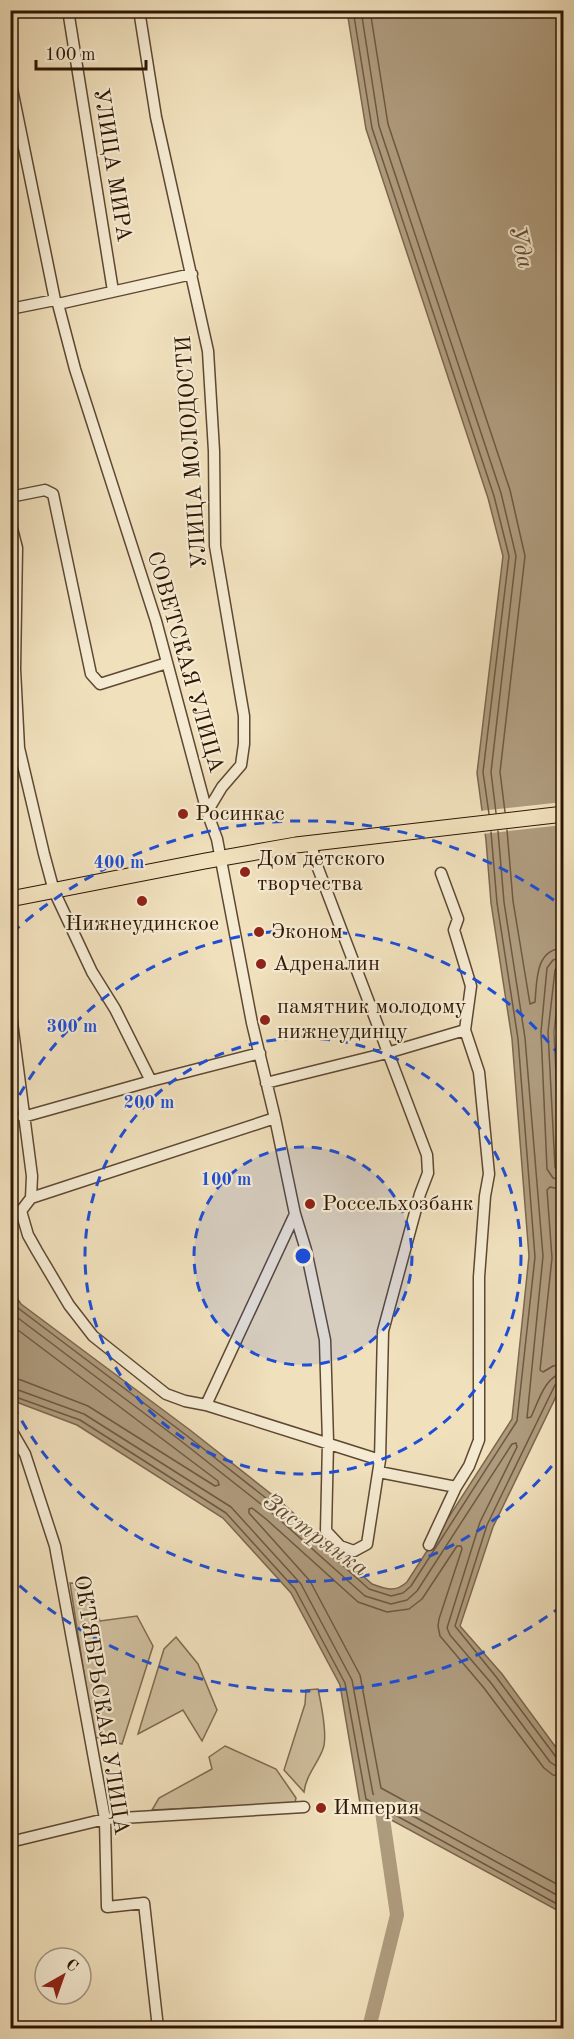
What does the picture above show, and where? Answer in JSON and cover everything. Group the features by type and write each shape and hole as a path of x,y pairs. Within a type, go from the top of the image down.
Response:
{"highway":[{"path":"10,899 221,858 310,844 564,814"}],"street":[{"name":"УЛИЦА МИРА","path":"68,10 113,291"},
{"name":"УЛИЦА МОЛОДОСТИ","path":"139,10 156,117 208,351 214,451 215,546 244,716 241,765 222,786 207,812"},
{"name":"СОВЕТСКАЯ УЛИЦА","path":"10,79 57,302 75,369 156,621 207,812 217,839 266,1083 325,1340 328,1442 326,1531 340,1546 354,1551 367,1544 379,1472"},
{"path":"10,309 57,302 192,274"},
{"path":"10,497 45,490 53,494 91,674 100,684 167,663"},
{"path":"10,521 17,548 15,669 19,747 54,891 92,972 115,1009 151,1081"},
{"path":"310,844 427,1155 428,1173 420,1194 383,1331 379,1472 456,1487"},
{"path":"429,1545 456,1487 469,1466 478,1440 479,1277 489,1173 479,1072 473,1048 465,1030 471,986 454,930 458,919 441,873"},
{"path":"10,1007 32,1176 31,1198"},
{"path":"266,1083 387,1053 465,1030"},
{"path":"23,1117 260,1053"},
{"path":"275,1118 31,1198 16,1212 69,1305 93,1336 166,1394 328,1442 380,1460"},
{"path":"206,1405 295,1214"},
{"name":"ОКТЯБРЬСКАЯ УЛИЦА","path":"10,1428 25,1454 55,1546 105,1819 107,1907 144,1904 158,2028"},
{"path":"10,1842 105,1819 304,1807"}],"shaded area":[{"path":"70,1583 84,1584 100,1621 137,1616 153,1646 122,1744 94,1737"},
{"path":"176,1637 198,1664 217,1710 202,1741 183,1710 138,1734 164,1649"},
{"path":"318,1689 325,1736 321,1755 307,1780 304,1792 284,1770 305,1704 306,1690"},
{"path":"225,1746 276,1769 296,1798 295,1803 152,1810 159,1798 212,1769 209,1757"}],"water":[{"path":"347,11 563,11 564,944 554,1032 563,1229 563,1382 493,1527 460,1626 502,1674 563,1757 563,1921 557,1910 360,1803 340,1685 291,1593 223,1518 77,1425 11,1400 10,1288 21,1304 190,1430 280,1501 372,1584 390,1589 398,1588 407,1582 512,1419 529,1256 512,1039 491,903 477,773 503,556 488,498 366,129"}],"pier":[{"path":"563,802 563,825 482,834 479,811"}],"waterway":[{"path":"369,2028 397,1915 380,1798"}],"place":[{"name":"Росинкас","path":"183,814"},
{"name":"Дом детского творчества","path":"245,872"},
{"name":"Нижнеудинское","path":"142,901"},
{"name":"Эконом","path":"259,932"},
{"name":"Адреналин","path":"261,964"},
{"name":"памятник молодому нижнеудинцу","path":"265,1020"},
{"name":"Россельхозбанк","path":"310,1204"},
{"name":"Империя","path":"321,1808"}],"water label":[{"name":"Уда","path":"520,247"},
{"name":"Застрянка","path":"315,1536"}]}
